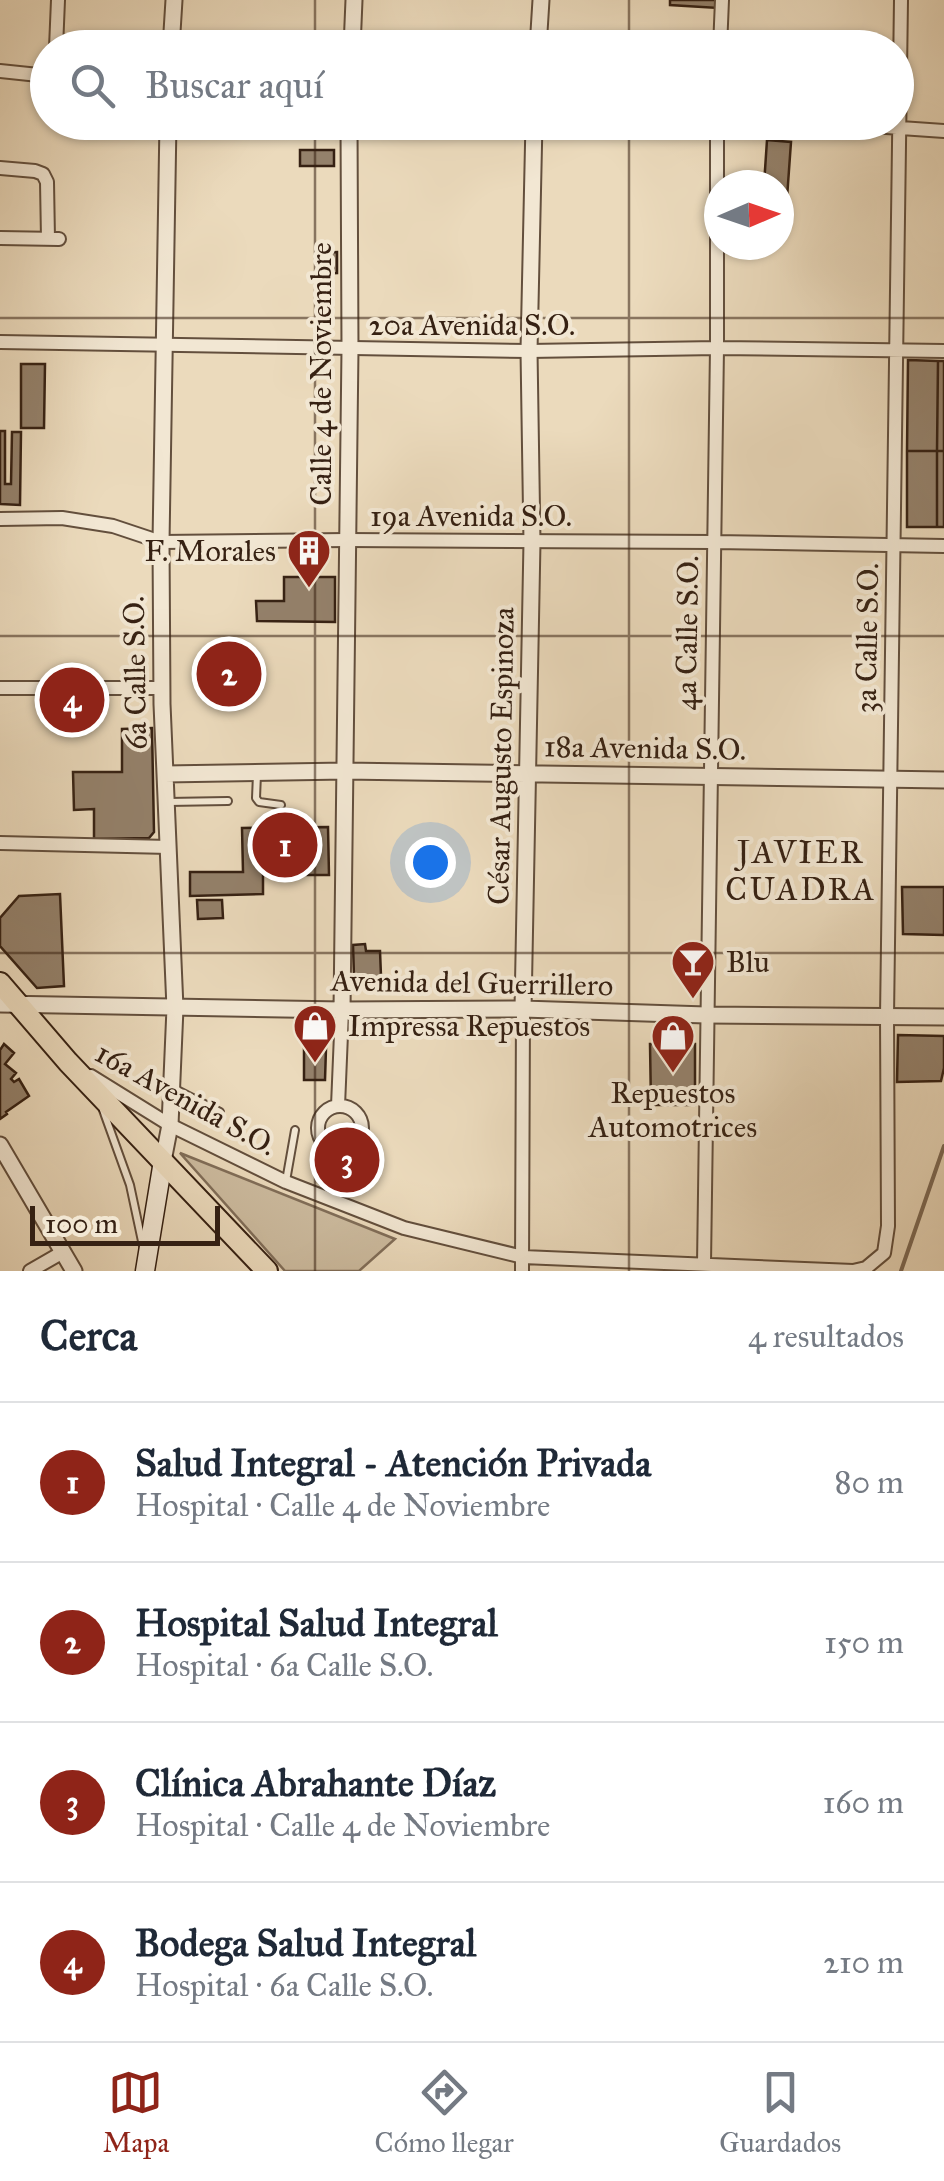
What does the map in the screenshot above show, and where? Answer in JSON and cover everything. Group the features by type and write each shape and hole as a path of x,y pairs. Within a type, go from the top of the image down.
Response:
{"highway":[{"path":"0,984 9,1004 267,1271"}],"main road":[{"path":"145,1270 163,1162"}],"street":[{"path":"57,30 58,0"},
{"path":"172,30 174,0"},
{"path":"353,30 354,0"},
{"path":"539,30 541,0"},
{"path":"721,30 722,0"},
{"name":"3a Calle S.O.","path":"901,0 901,30"},
{"path":"0,72 30,74"},
{"path":"914,129 944,131"},
{"name":"6a Calle S.O.","path":"163,1162 170,1125 175,1008 160,542 168,140"},
{"name":"Calle 4 de Noviembre","path":"338,1106 350,349 349,140"},
{"name":"César Augusto Espinoza","path":"522,1264 534,140"},
{"name":"4a Calle S.O.","path":"704,1268 717,140"},
{"name":"3a Calle S.O.","path":"866,1268 884,1253 887,1243 900,140"},
{"path":"0,168 43,174 54,239 0,238"},
{"name":"20a Avenida S.O.","path":"0,342 529,351 944,351"},
{"name":"19a Avenida S.O.","path":"0,519 62,518 113,526 160,542 944,546"},
{"path":"0,688 162,688"},
{"name":"18a Avenida S.O.","path":"165,774 345,771 944,780"},
{"path":"0,843 169,847"},
{"name":"Avenida del Guerrillero","path":"9,1004 944,1017"},
{"name":"16a Avenida S.O.","path":"68,1062 170,1125 286,1182 404,1228 522,1264 852,1271 866,1268"},
{"path":"0,1145 74,1271"},
{"path":"30,1271 63,1252"}],"lane":[{"path":"256,772 256,798 280,805"},
{"path":"167,802 228,801"},
{"path":"172,1088 220,1112"},
{"path":"95,1090 130,1185 145,1270"},
{"path":"286,1182 295,1130"}],"shaded area":[{"path":"180,1153 395,1239 359,1271 285,1271"}],"building":[{"path":"670,0 719,0 718,8 670,5"},
{"path":"767,140 791,142 789,170 765,170"},
{"path":"300,150 334,150 334,166 300,166"},
{"path":"337,252 337,273 318,274 317,253"},
{"path":"908,360 938,361 937,451 907,451"},
{"path":"938,361 944,361 944,451 937,451"},
{"path":"21,364 45,364 44,428 21,428"},
{"path":"0,431 5,431 5,484 11,484 12,432 21,432 20,505 0,504"},
{"path":"907,451 937,451 937,527 907,527"},
{"path":"937,451 944,451 944,527 937,527"},
{"name":"F. Morales","path":"284,577 335,577 335,622 257,621 256,601 284,601"},
{"path":"152,728 154,832 149,838 94,839 94,809 74,810 73,772 122,772 122,729"},
{"path":"328,827 329,875 298,875 298,863 263,864 263,894 190,896 190,872 243,872 242,828"},
{"path":"902,887 944,887 944,935 903,934"},
{"path":"60,894 64,986 37,988 0,946 0,918 19,896"},
{"path":"197,900 222,900 223,918 198,919"},
{"path":"365,944 366,951 380,951 381,976 354,977 353,945"},
{"path":"898,1035 944,1036 941,1081 897,1082"},
{"name":"Impressa Repuestos","path":"304,1039 321,1039 321,1048 326,1048 325,1080 304,1080"},
{"path":"4,1044 14,1053 5,1064 16,1073 11,1079 19,1079 29,1096 0,1119 0,1050"},
{"name":"Repuestos Automotrices","path":"650,1044 695,1044 695,1105 651,1105"}],"waterway":[{"path":"901,1271 944,1146"}],"place":[{"name":"F. Morales","path":"309,589"},
{"name":"Hospital Salud Integral","path":"229,674"},
{"name":"Bodega Salud Integral","path":"72,700"},
{"name":"Salud Integral - Atención Privada","path":"285,845"},
{"name":"Blu","path":"693,1000"},
{"name":"Impressa Repuestos","path":"315,1064"},
{"name":"Repuestos Automotrices","path":"673,1074"},
{"name":"Clínica Abrahante Díaz","path":"347,1160"}],"district":[{"name":"JAVIER CUADRA","path":"801,870"}]}
